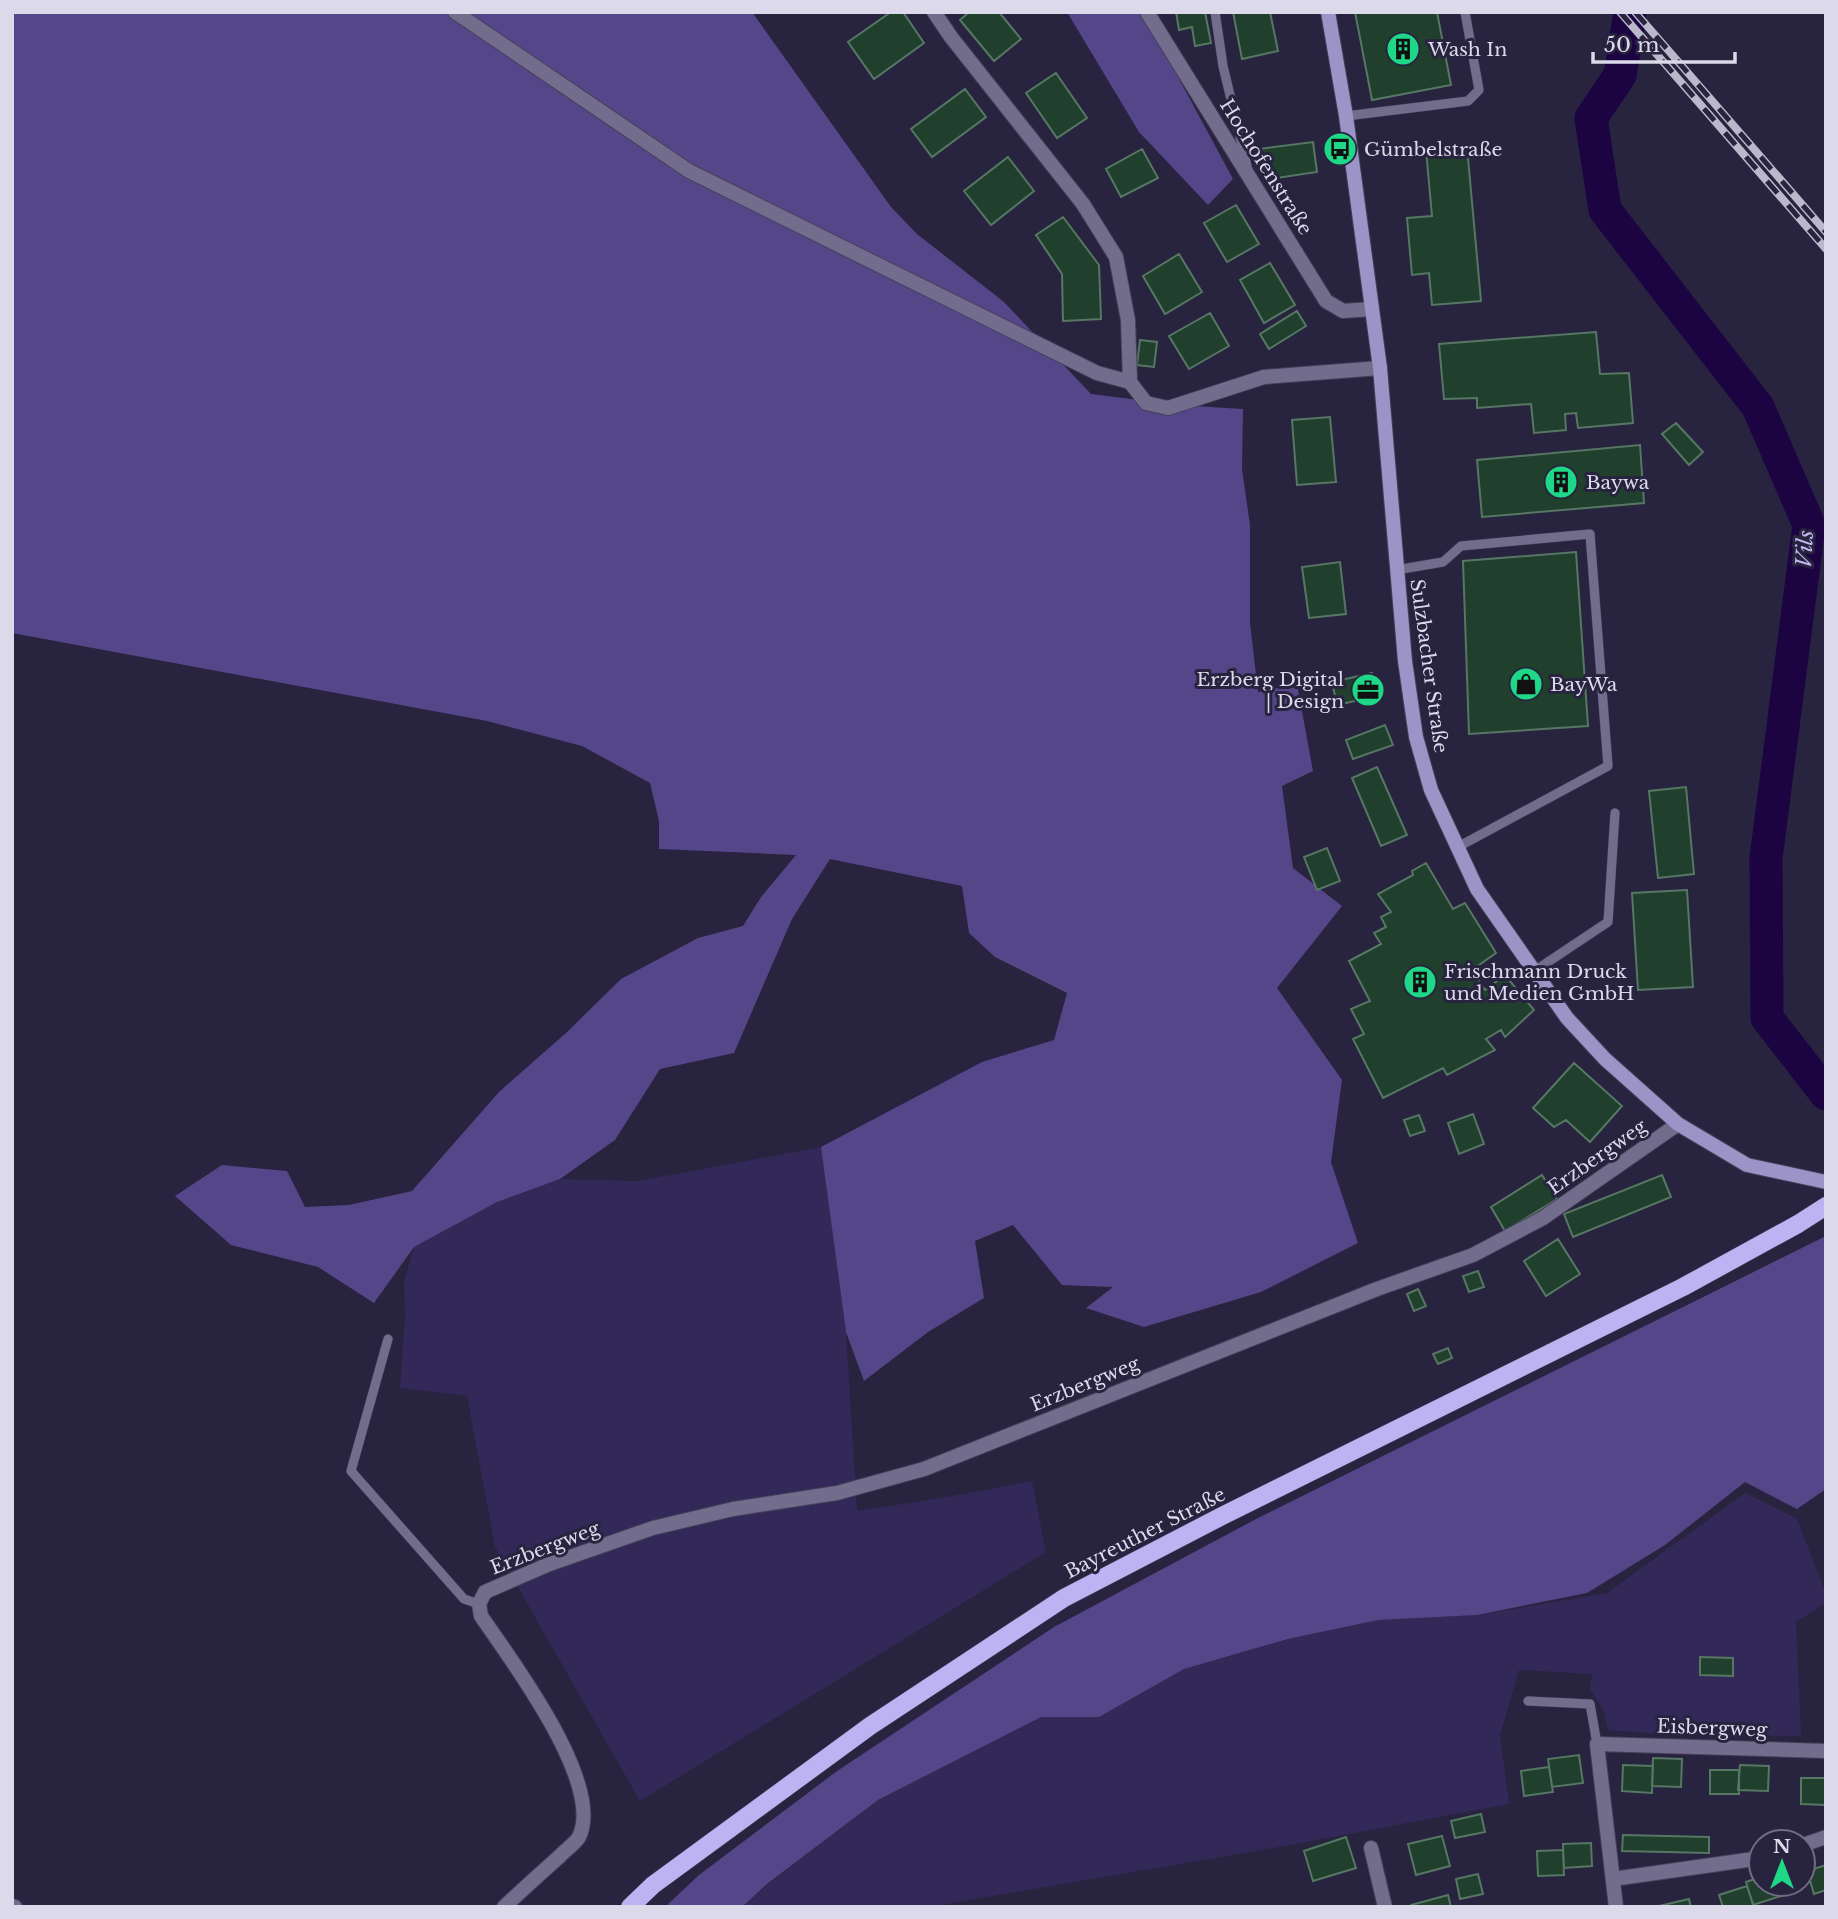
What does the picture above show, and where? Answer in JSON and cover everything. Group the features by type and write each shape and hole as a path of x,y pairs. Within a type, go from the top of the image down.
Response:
{"main road":[{"name":"Sulzbacher Straße","path":"1328,12 1346,116 1380,368 1405,661 1416,737 1431,790 1477,889 1567,1018 1605,1059 1678,1124 1747,1164 1826,1182"},
{"name":"Bayreuther Straße","path":"629,1907 673,1870 870,1726 1064,1598 1722,1266 1826,1206"}],"street":[{"path":"456,12 689,171 1097,373 1129,382 1146,403 1168,408 1264,377 1380,368"},
{"path":"934,12 1083,204 1116,257 1128,320 1129,382"},
{"name":"Hochofenstraße","path":"1147,12 1326,301 1343,311 1372,309"},
{"name":"Erzbergweg","path":"479,1604 485,1592 510,1581 547,1565 653,1528 733,1510 837,1493 924,1469 1377,1289 1473,1255 1543,1219 1678,1124"},
{"path":"479,1604 481,1616 557,1733 575,1774 584,1815 579,1838 504,1907"},
{"path":"1597,1744 1616,1907"},
{"name":"Eisbergweg","path":"1597,1744 1826,1751"},
{"path":"1371,1848 1385,1907"},
{"path":"1613,1879 1747,1860"}],"lane":[{"path":"1215,12 1223,66 1249,174"},
{"path":"1346,116 1468,101 1479,90 1465,12"},
{"path":"1396,570 1443,562 1461,545 1590,534 1608,766 1456,848"},
{"path":"1533,972 1608,922 1615,813"},
{"path":"388,1339 351,1471 464,1598 479,1604"},
{"path":"1528,1701 1590,1704 1597,1744"}],"shaded area":[{"path":"12,12 752,12 891,207 917,234 1004,302 1091,394 1179,405 1243,409 1242,469 1250,525 1250,623 1258,692 1297,684 1313,771 1282,786 1293,868 1342,906 1277,988 1342,1080 1331,1162 1358,1243 1261,1292 1144,1327 1086,1308 1113,1287 1062,1285 1013,1225 975,1241 984,1298 928,1332 864,1381 846,1332 821,1147 982,1062 1054,1040 1067,993 995,957 969,933 962,886 830,859 792,919 734,1053 660,1069 615,1140 560,1179 497,1202 414,1247 374,1303 318,1267 231,1245 175,1196 222,1165 287,1171 305,1207 349,1205 412,1191 499,1092 566,1033 621,979 698,938 743,926 761,897 796,855 659,849 659,821 650,783 582,746 487,721 12,633"},
{"path":"1067,12 1140,12 1156,36 1233,179 1208,205 1139,132"},
{"path":"821,1147 846,1332 857,1511 1032,1481 1046,1552 640,1801 495,1547 467,1396 400,1388 405,1317 404,1282 414,1247 497,1202 560,1179 638,1181"},
{"path":"1826,1236 1826,1489 1797,1509 1745,1482 1665,1545 1587,1593 1477,1615 1378,1620 1288,1639 1184,1669 1099,1717 1041,1717 878,1800 767,1884 742,1907 665,1907 699,1875 837,1771 1054,1627 1256,1519"},
{"path":"1745,1493 1797,1519 1826,1594 1826,1603 1796,1622 1801,1736 1659,1734 1608,1730 1604,1711 1590,1689 1592,1674 1519,1670 1500,1735 1509,1804 1274,1848 929,1907 742,1907 878,1800 1041,1717 1099,1717 1184,1669 1288,1639 1378,1620 1477,1615 1607,1593"}],"building":[{"path":"891,12 903,12 924,43 874,79 848,42"},
{"path":"969,12 999,12 1021,39 994,61 960,20"},
{"path":"1176,12 1205,12 1211,43 1195,46 1192,27 1179,30"},
{"path":"1233,12 1270,12 1278,51 1242,59"},
{"name":"Wash In","path":"1355,12 1437,12 1451,85 1372,100"},
{"path":"1056,73 1087,118 1057,138 1026,93"},
{"path":"965,89 986,117 932,157 911,129"},
{"path":"1313,142 1317,172 1264,180 1259,149"},
{"path":"1467,147 1481,301 1432,305 1429,273 1412,275 1407,218 1432,216 1426,150"},
{"path":"1142,149 1158,178 1121,197 1106,169"},
{"path":"1008,157 1034,191 991,225 964,191"},
{"path":"1236,205 1259,244 1227,262 1204,223"},
{"path":"1063,217 1099,265 1101,319 1063,321 1062,274 1036,235"},
{"path":"1179,254 1202,292 1165,314 1143,276"},
{"path":"1270,263 1295,305 1264,323 1240,280"},
{"path":"1297,311 1306,326 1269,349 1260,334"},
{"path":"1210,313 1229,346 1189,369 1169,336"},
{"path":"1596,332 1600,374 1629,373 1633,423 1578,428 1576,413 1565,414 1566,430 1534,433 1531,404 1477,408 1477,398 1444,399 1439,344"},
{"path":"1140,340 1157,342 1154,367 1137,365"},
{"path":"1330,417 1336,482 1297,485 1292,420"},
{"path":"1676,423 1703,452 1689,465 1662,434"},
{"name":"Baywa","path":"1640,445 1644,503 1482,517 1477,460"},
{"name":"BayWa","path":"1576,552 1588,726 1469,734 1463,561"},
{"path":"1340,562 1346,614 1309,618 1302,567"},
{"path":"1372,673 1377,696 1337,705 1332,682"},
{"path":"1385,725 1393,745 1353,759 1346,740"},
{"path":"1377,767 1407,835 1381,846 1352,778"},
{"path":"1686,787 1694,874 1658,878 1649,791"},
{"path":"1327,848 1340,881 1317,890 1304,857"},
{"name":"Frischmann Druck und Medien GmbH","path":"1426,863 1453,909 1465,903 1496,953 1472,970 1485,990 1505,975 1534,1010 1505,1037 1501,1030 1486,1039 1495,1050 1447,1075 1443,1068 1383,1098 1353,1039 1364,1034 1351,1009 1370,1001 1349,961 1381,944 1374,933 1386,927 1381,917 1391,912 1378,894 1413,875 1412,871"},
{"path":"1687,890 1693,987 1638,990 1632,893"},
{"path":"1574,1063 1622,1106 1590,1142 1566,1120 1554,1127 1533,1108"},
{"path":"1473,1114 1484,1144 1459,1154 1448,1123"},
{"path":"1419,1115 1425,1131 1410,1136 1404,1120"},
{"path":"1542,1175 1557,1199 1505,1231 1491,1207"},
{"path":"1662,1175 1671,1197 1573,1237 1564,1214"},
{"path":"1558,1239 1580,1274 1546,1296 1524,1261"},
{"path":"1478,1271 1484,1287 1469,1292 1463,1276"},
{"path":"1418,1289 1426,1306 1414,1311 1407,1294"},
{"path":"1448,1348 1452,1358 1438,1364 1433,1354"},
{"path":"1700,1657 1733,1658 1733,1676 1700,1675"},
{"path":"1579,1755 1583,1783 1552,1787 1548,1759"},
{"path":"1653,1758 1682,1759 1681,1787 1652,1786"},
{"path":"1623,1765 1653,1766 1652,1793 1622,1791"},
{"path":"1740,1765 1769,1766 1768,1791 1738,1790"},
{"path":"1549,1767 1553,1792 1524,1796 1521,1771"},
{"path":"1710,1770 1739,1770 1739,1794 1710,1794"},
{"path":"1801,1778 1826,1778 1826,1805 1801,1804"},
{"path":"1481,1814 1485,1832 1455,1838 1451,1821"},
{"path":"1623,1835 1709,1837 1709,1853 1622,1851"},
{"path":"1442,1836 1450,1866 1416,1875 1408,1844"},
{"path":"1346,1837 1356,1868 1313,1881 1304,1851"},
{"path":"1591,1843 1592,1866 1564,1868 1563,1844"},
{"path":"1563,1850 1564,1875 1538,1876 1537,1851"},
{"path":"1826,1865 1826,1890 1817,1893 1817,1868"},
{"path":"1478,1874 1483,1894 1460,1899 1456,1879"},
{"path":"1747,1886 1747,1898 1751,1898 1754,1907 1723,1907 1719,1895"},
{"path":"1448,1895 1451,1907 1411,1907 1411,1905"},
{"path":"1751,1898 1775,1898 1753,1905"},
{"path":"1689,1899 1691,1907 1659,1906"}],"waterway":[{"name":"Vils","path":"1630,12 1620,75 1591,118 1605,210 1758,407 1809,525 1766,858 1767,1018 1826,1094"}],"railway":[{"path":"1620,12 1826,249"},
{"path":"1635,12 1826,232"}],"place":[{"name":"Wash In","path":"1403,49"},
{"name":"Gümbelstraße","path":"1340,149"},
{"name":"Baywa","path":"1561,482"},
{"name":"BayWa","path":"1526,684"},
{"name":"Erzberg Digital | Design","path":"1368,690"},
{"name":"Frischmann Druck und Medien GmbH","path":"1420,982"}]}
